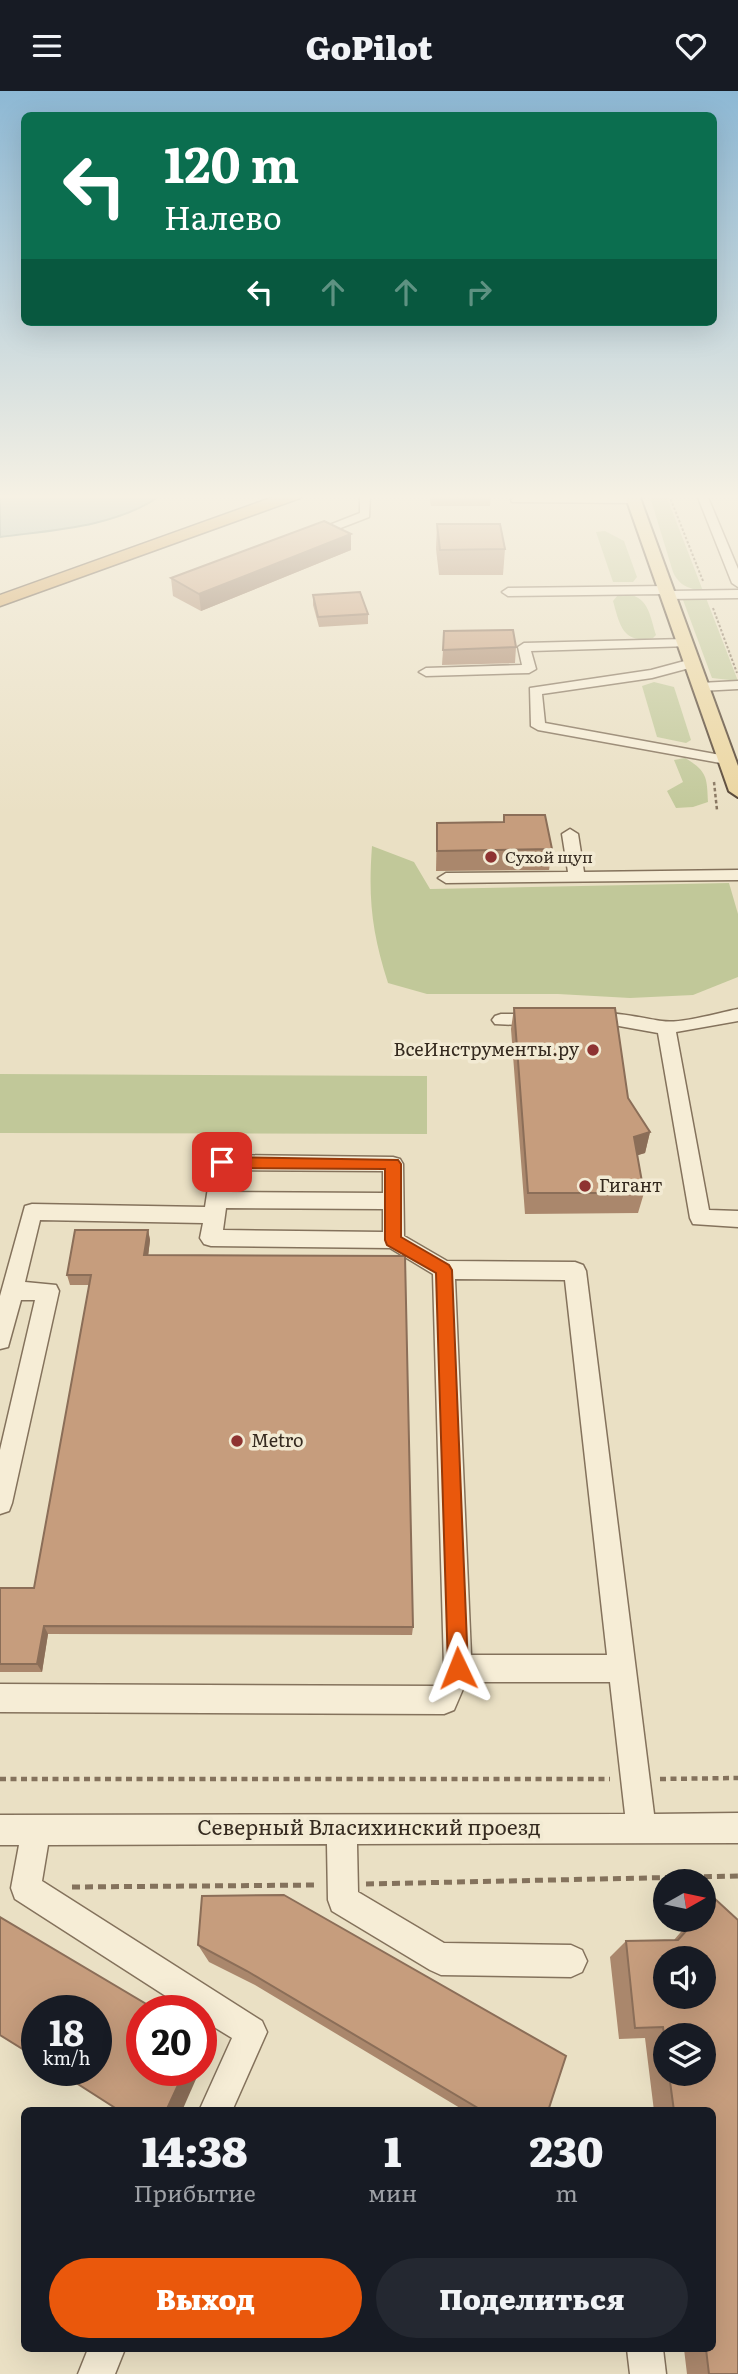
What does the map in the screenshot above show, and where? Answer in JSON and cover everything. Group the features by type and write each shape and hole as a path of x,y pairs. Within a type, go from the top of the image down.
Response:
{"main road":[{"path":"670,602 738,791"}],"street":[{"path":"426,672 529,669 524,647 685,643"},
{"path":"692,663 652,674 535,691 538,726 726,760"},
{"path":"700,687 738,685"},
{"path":"570,834 577,878"},
{"path":"446,878 738,875"},
{"path":"501,1020 619,1020 666,1028 738,1015"},
{"path":"666,1028 699,1218 738,1219"},
{"path":"393,1240 393,1164 222,1162 211,1238 393,1240 444,1270 575,1271 641,1828"},
{"path":"0,1340 32,1212 393,1201"},
{"path":"0,1698 444,1700 458,1668 444,1270"},
{"path":"0,1503 48,1291 12,1291"},
{"path":"458,1668 622,1669"},
{"path":"342,1828 344,1900 441,1959 571,1961"},
{"name":"Северный Власихинский проезд","path":"0,1830 738,1828"},
{"path":"36,1829 26,1888 251,2032 217,2107"},
{"path":"96,2374 106,2352"},
{"path":"645,2352 648,2374"}],"path":[{"path":"0,1779 738,1779"}],"green space":[{"path":"613,602 643,602 648,609 656,635 653,638 635,638 629,636 621,625"},
{"path":"684,602 707,602 738,681 712,678"},
{"path":"654,682 674,687 691,740 686,743 657,737 642,686"},
{"path":"685,758 702,771 708,802 693,807 676,808 667,791 683,782 674,760"},
{"path":"372,846 414,862 430,889 729,883 738,914 738,977 693,995 630,998 558,994 427,994 388,983 378,948 373,916"},
{"path":"0,1074 427,1076 427,1134 0,1133"}],"building":[{"path":"314,602 363,602 368,614 318,617"},
{"path":"513,630 516,647 443,650 444,631"},
{"path":"504,815 545,815 552,849 437,851 437,823 504,822"},
{"path":"514,1008 615,1008 628,1098 650,1132 634,1137 644,1193 528,1193"},
{"name":"Metro","path":"75,1230 148,1230 144,1255 405,1256 413,1627 44,1626 37,1664 0,1664 0,1588 34,1588 91,1275 67,1275"},
{"path":"284,1895 566,2056 549,2107 476,2107 247,1971 198,1945 202,1896"},
{"path":"716,1900 738,1920 738,2374 709,2374 706,2352 716,2352 716,2107 673,2107 671,2086 716,2086 716,2023 653,2023 653,2027 635,2028 626,1941 678,1940 685,1932 716,1932"},
{"path":"0,1917 131,1995 126,1995 126,2086 178,2086 168,2107 114,2107 81,2086 112,2086 112,1995 21,1995 21,2048 0,2035"}],"place":[{"name":"Сухой щуп","path":"491,857"},
{"name":"ВсеИнструменты.ру","path":"593,1050"},
{"name":"Гигант","path":"585,1186"},
{"name":"Metro","path":"237,1441"}],"route":[{"path":"222,1162 393,1164 393,1240 444,1270 458,1668"}]}
